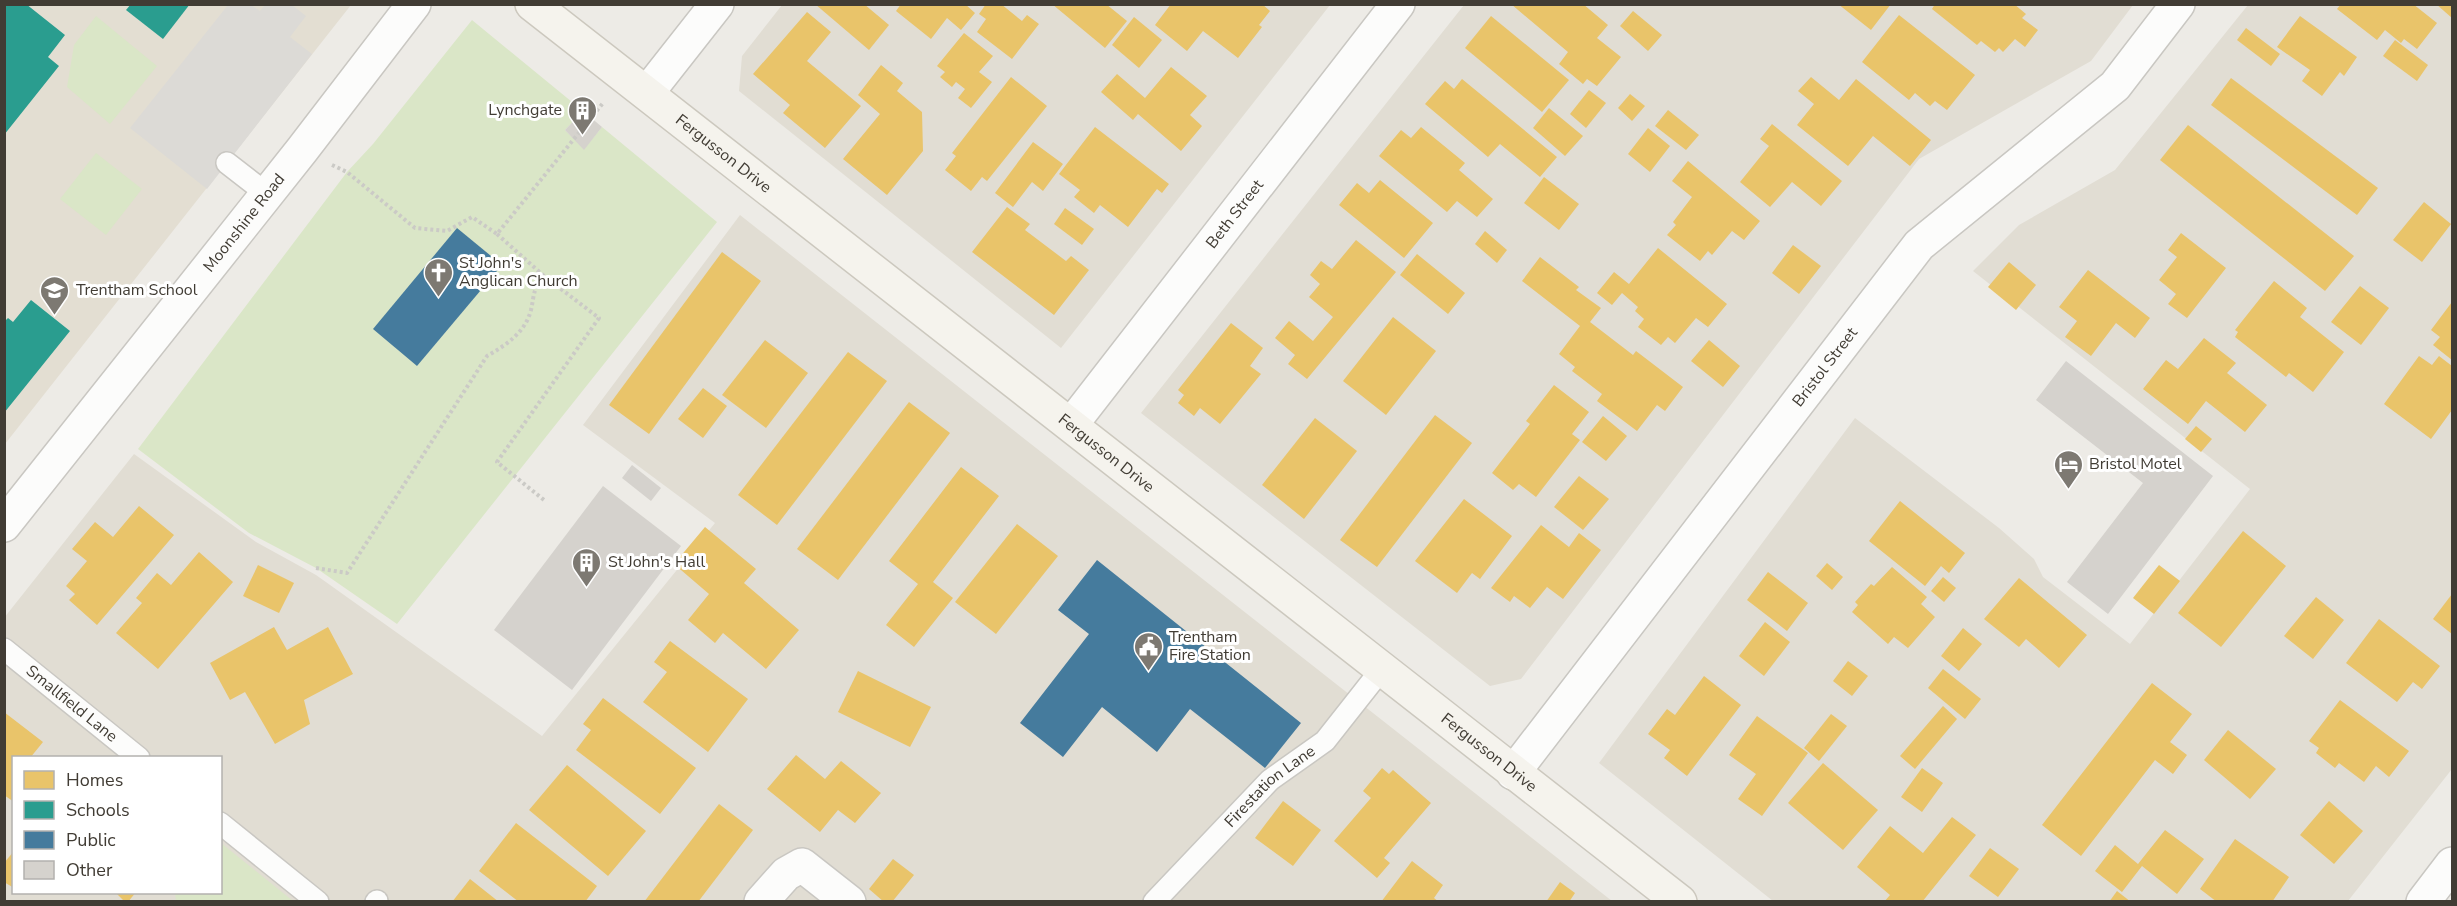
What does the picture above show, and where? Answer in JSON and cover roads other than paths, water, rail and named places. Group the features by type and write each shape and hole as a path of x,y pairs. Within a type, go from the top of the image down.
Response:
{"main road":[{"name":"Fergusson Drive","path":"532,4 1071,425 1670,899"}],"street":[{"name":"Moonshine Road","path":"4,525 302,150 414,4"},
{"path":"636,84 717,4"},
{"name":"Beth Street","path":"1071,425 1398,4"},
{"name":"Bristol Street","path":"1513,773 1919,245 2115,86 2178,4"},
{"path":"2423,902 2452,864"},
{"path":"761,902 786,874 802,865 849,902"}],"lane":[{"path":"227,163 267,194"},
{"name":"Smallfield Lane","path":"4,649 137,756"},
{"name":"Firestation Lane","path":"1154,902 1270,780 1325,741 1382,670"},
{"path":"222,825 318,902"}],"place":[{"name":"Lynchgate","path":"583,136"},
{"name":"St John's Anglican Church","path":"438,298"},
{"name":"Trentham School","path":"55,316"},
{"name":"Bristol Motel","path":"2068,490"},
{"name":"St John's Hall","path":"587,588"},
{"name":"Trentham Fire Station","path":"1148,672"}]}
